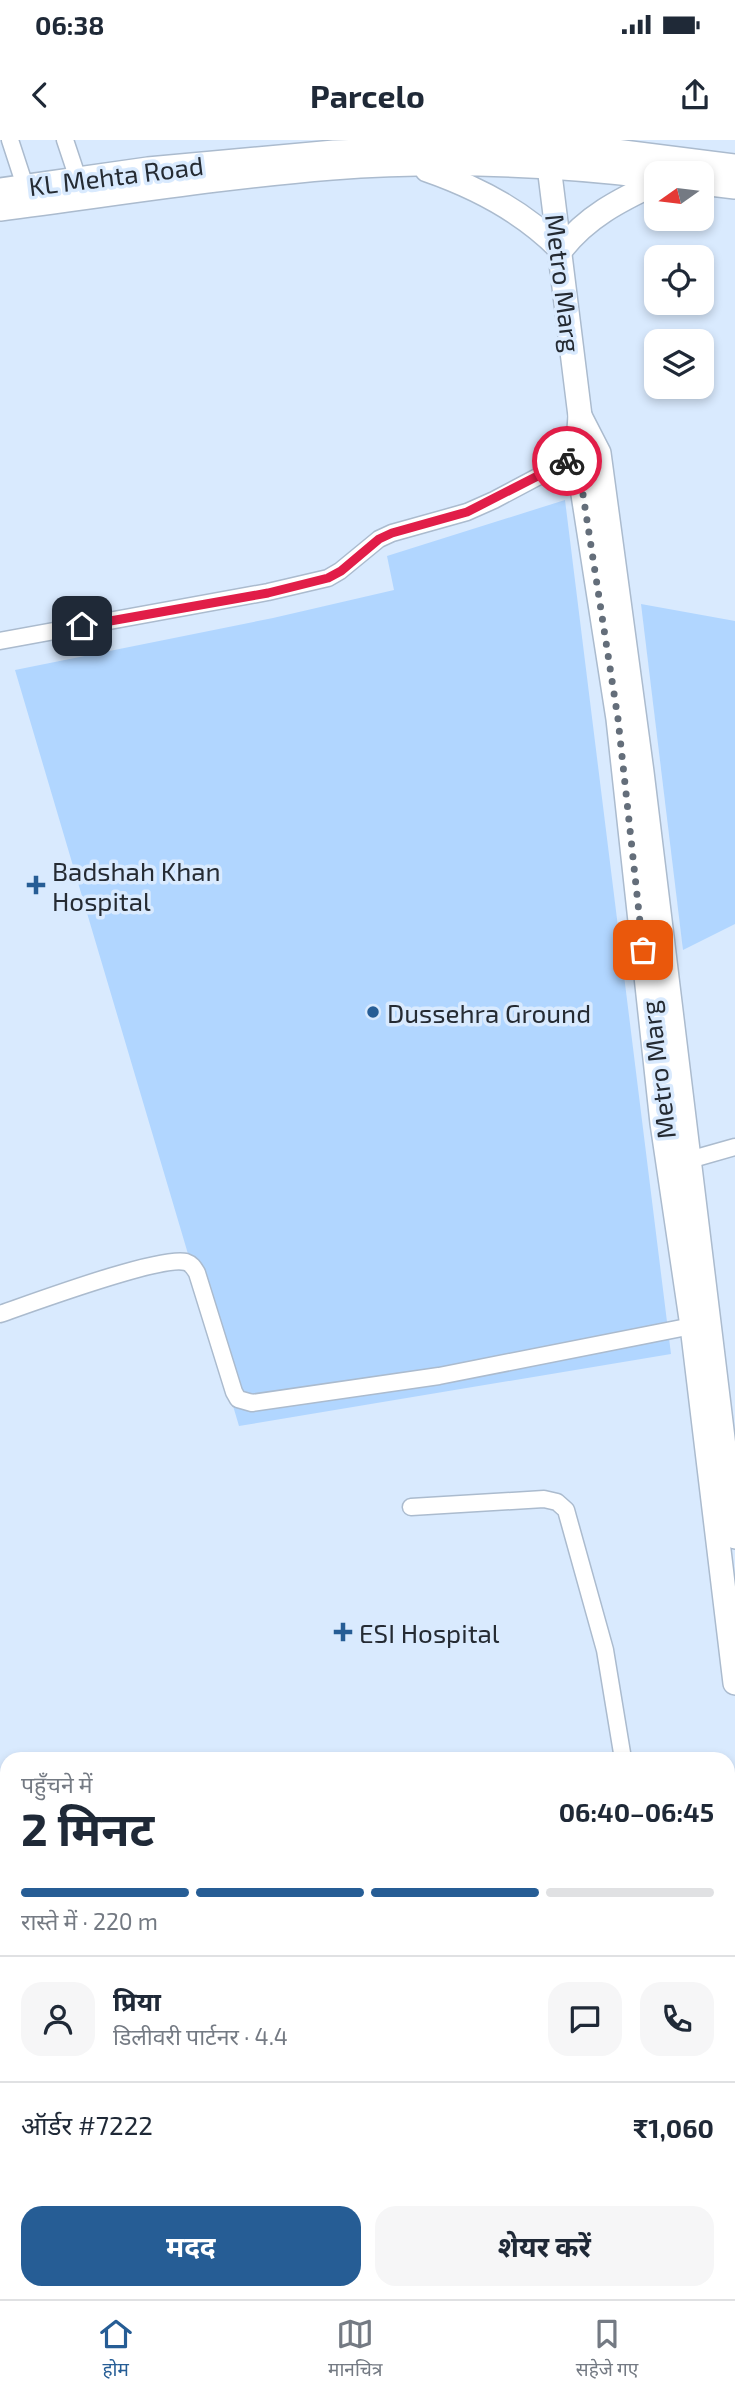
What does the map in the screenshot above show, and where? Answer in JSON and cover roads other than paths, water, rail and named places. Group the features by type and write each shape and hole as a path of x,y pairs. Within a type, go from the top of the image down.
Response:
{"street":[{"path":"10,140 24,186"},
{"path":"65,140 78,179"},
{"name":"KL Mehta Road","path":"0,190 78,179 150,179 548,159 604,145 669,148 735,166"},
{"name":"KL Mehta Road","path":"0,209 286,148 334,152 486,147 612,172 644,176"},
{"name":"Metro Marg","path":"548,159 580,416 642,772 735,1537"},
{"path":"414,166 462,182 497,201 543,232 561,250 573,234 590,219 644,189"},
{"path":"714,184 735,187"},
{"path":"0,641 268,593 328,578 341,571 379,539 467,512 588,455"},
{"name":"Metro Marg","path":"588,455 662,1124 692,1326 735,1683"},
{"path":"689,1160 735,1147"},
{"path":"0,1314 126,1273 168,1262 186,1262 194,1266 197,1273 233,1392 238,1399 252,1403 439,1376 692,1326"},
{"path":"411,1507 544,1499 558,1502 566,1510 605,1650 622,1752"}],"place":[{"name":"Badshah Khan Hospital","path":"36,885"},
{"name":"Dussehra Ground","path":"373,1012"},
{"name":"ESI Hospital","path":"343,1632"}]}
